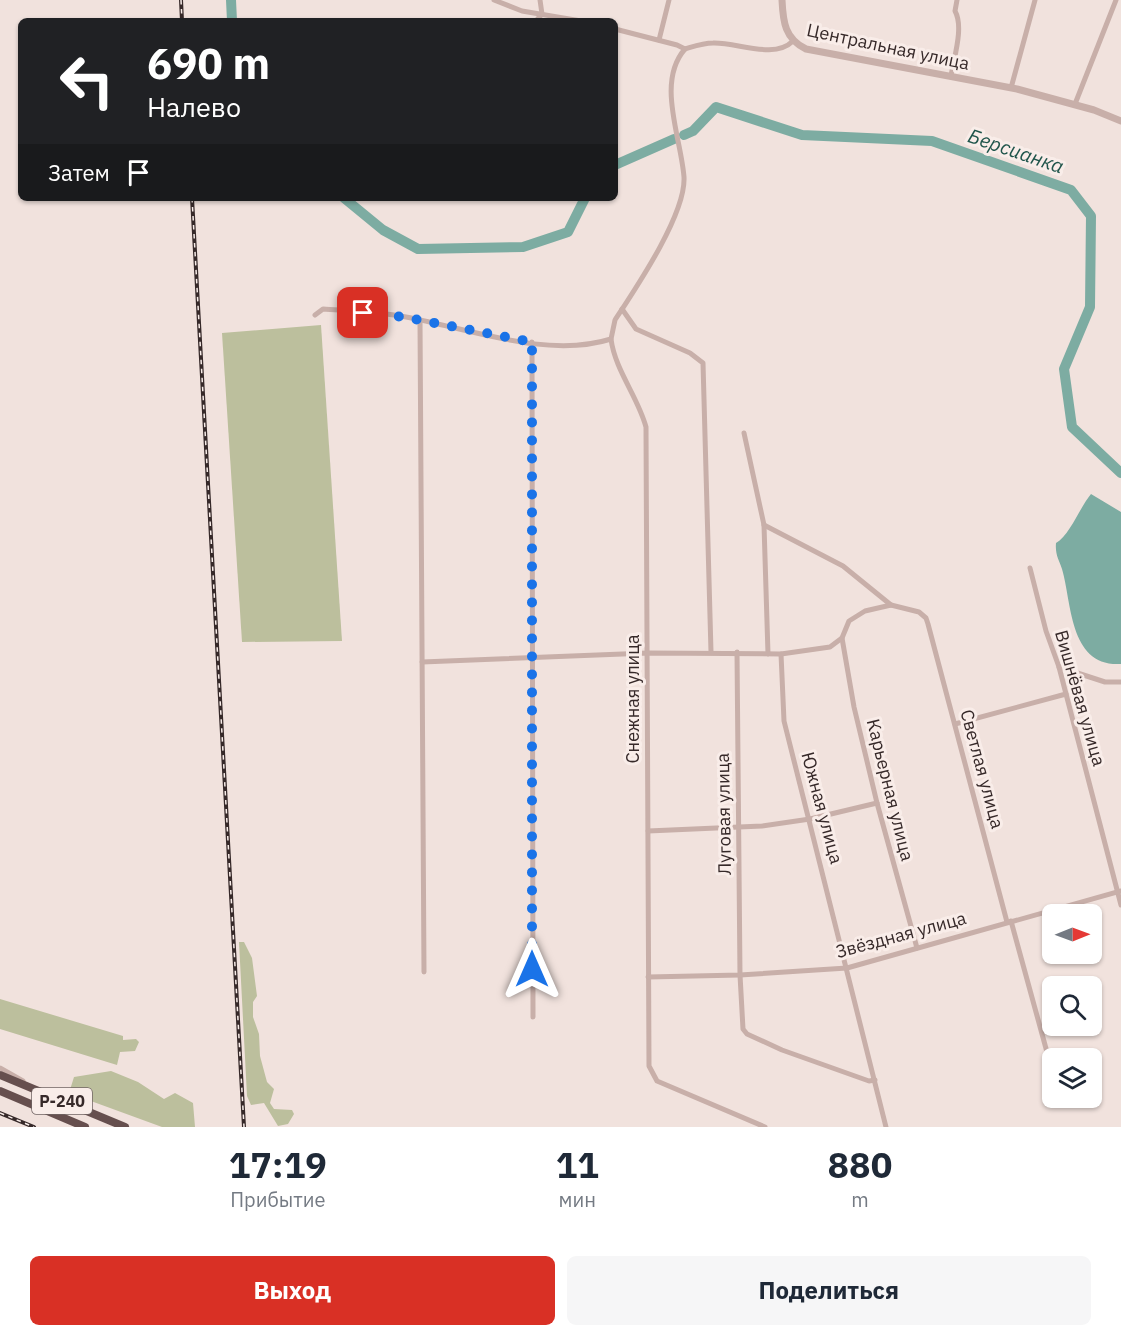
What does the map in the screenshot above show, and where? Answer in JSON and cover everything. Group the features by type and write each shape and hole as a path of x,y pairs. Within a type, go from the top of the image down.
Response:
{"highway":[{"name":"Р-240","path":"0,1075 125,1127"},
{"name":"Р-240","path":"0,1091 85,1127"}],"street":[{"path":"494,0 522,11 564,18"},
{"path":"539,18 542,14 540,0"},
{"path":"659,40 669,0"},
{"path":"782,0 785,28 793,40"},
{"path":"951,76 958,28 955,11 957,0"},
{"path":"1011,88 1035,0"},
{"path":"1076,104 1116,0"},
{"path":"315,315 323,309 420,320 554,346 590,346 611,339 615,320 682,200 684,176 670,79 678,58 685,50 659,40 618,30"},
{"name":"Центральная улица","path":"685,50 712,43 775,49 788,45 793,40 806,49 1011,88 1076,104 1121,121"},
{"path":"622,309 636,329 690,353 703,363 711,652"},
{"path":"420,320 424,972"},
{"name":"Снежная улица","path":"611,339 616,357 642,411 646,427 649,1066 657,1080 765,1127"},
{"path":"532,342 533,1017"},
{"path":"744,433 764,525 768,654"},
{"path":"764,525 843,566 891,605"},
{"name":"Вишнёвая улица","path":"1030,568 1046,631 1059,667 1121,904"},
{"path":"422,662 648,653 781,654 830,647 842,638 849,621 865,611 891,605"},
{"name":"Светлая улица","path":"891,605 919,612 926,618 1046,1048"},
{"name":"Карьерная улица","path":"842,638 854,707 877,803 917,948"},
{"name":"Луговая улица","path":"737,652 742,1021 747,1034 803,1058 869,1081 874,1080"},
{"name":"Южная улица","path":"781,654 784,721 886,1127"},
{"path":"1059,667 1106,682 1121,682"},
{"path":"955,724 1066,694"},
{"path":"648,831 810,819 877,803"},
{"name":"Звёздная улица","path":"648,977 740,975 847,968 1119,892"},
{"path":"0,1068 35,1089"}],"green space":[{"path":"321,325 342,641 242,642 222,333"},
{"path":"239,942 244,942 252,958 257,996 253,1002 253,1017 259,1034 260,1056 267,1082 274,1089 270,1103 274,1109 292,1110 294,1114 288,1124 278,1126 264,1103 251,1105 247,1096"},
{"path":"0,999 123,1036 123,1040 136,1039 139,1042 135,1051 120,1052 117,1065 0,1029"},
{"path":"111,1071 138,1082 164,1099 175,1093 193,1103 195,1127 162,1127 69,1093 74,1077"}],"water":[{"path":"1091,494 1121,512 1121,664 1104,662 1091,655 1082,644 1071,615 1057,554 1056,543 1066,534"}],"waterway":[{"name":"Берсианка","path":"231,0 232,18"},
{"name":"Берсианка","path":"684,135 693,131 716,107 802,135 932,141 1071,190 1091,216 1090,307 1064,369 1072,427 1121,473"},
{"name":"Берсианка","path":"618,164 674,139"},
{"name":"Берсианка","path":"348,201 383,230 418,249 523,247 568,232 584,201"}],"railway":[{"path":"181,0 182,18"},
{"path":"192,201 244,1127"},
{"path":"0,1113 34,1127"}],"route":[{"path":"363,313 404,317 532,342 532,969"}]}
